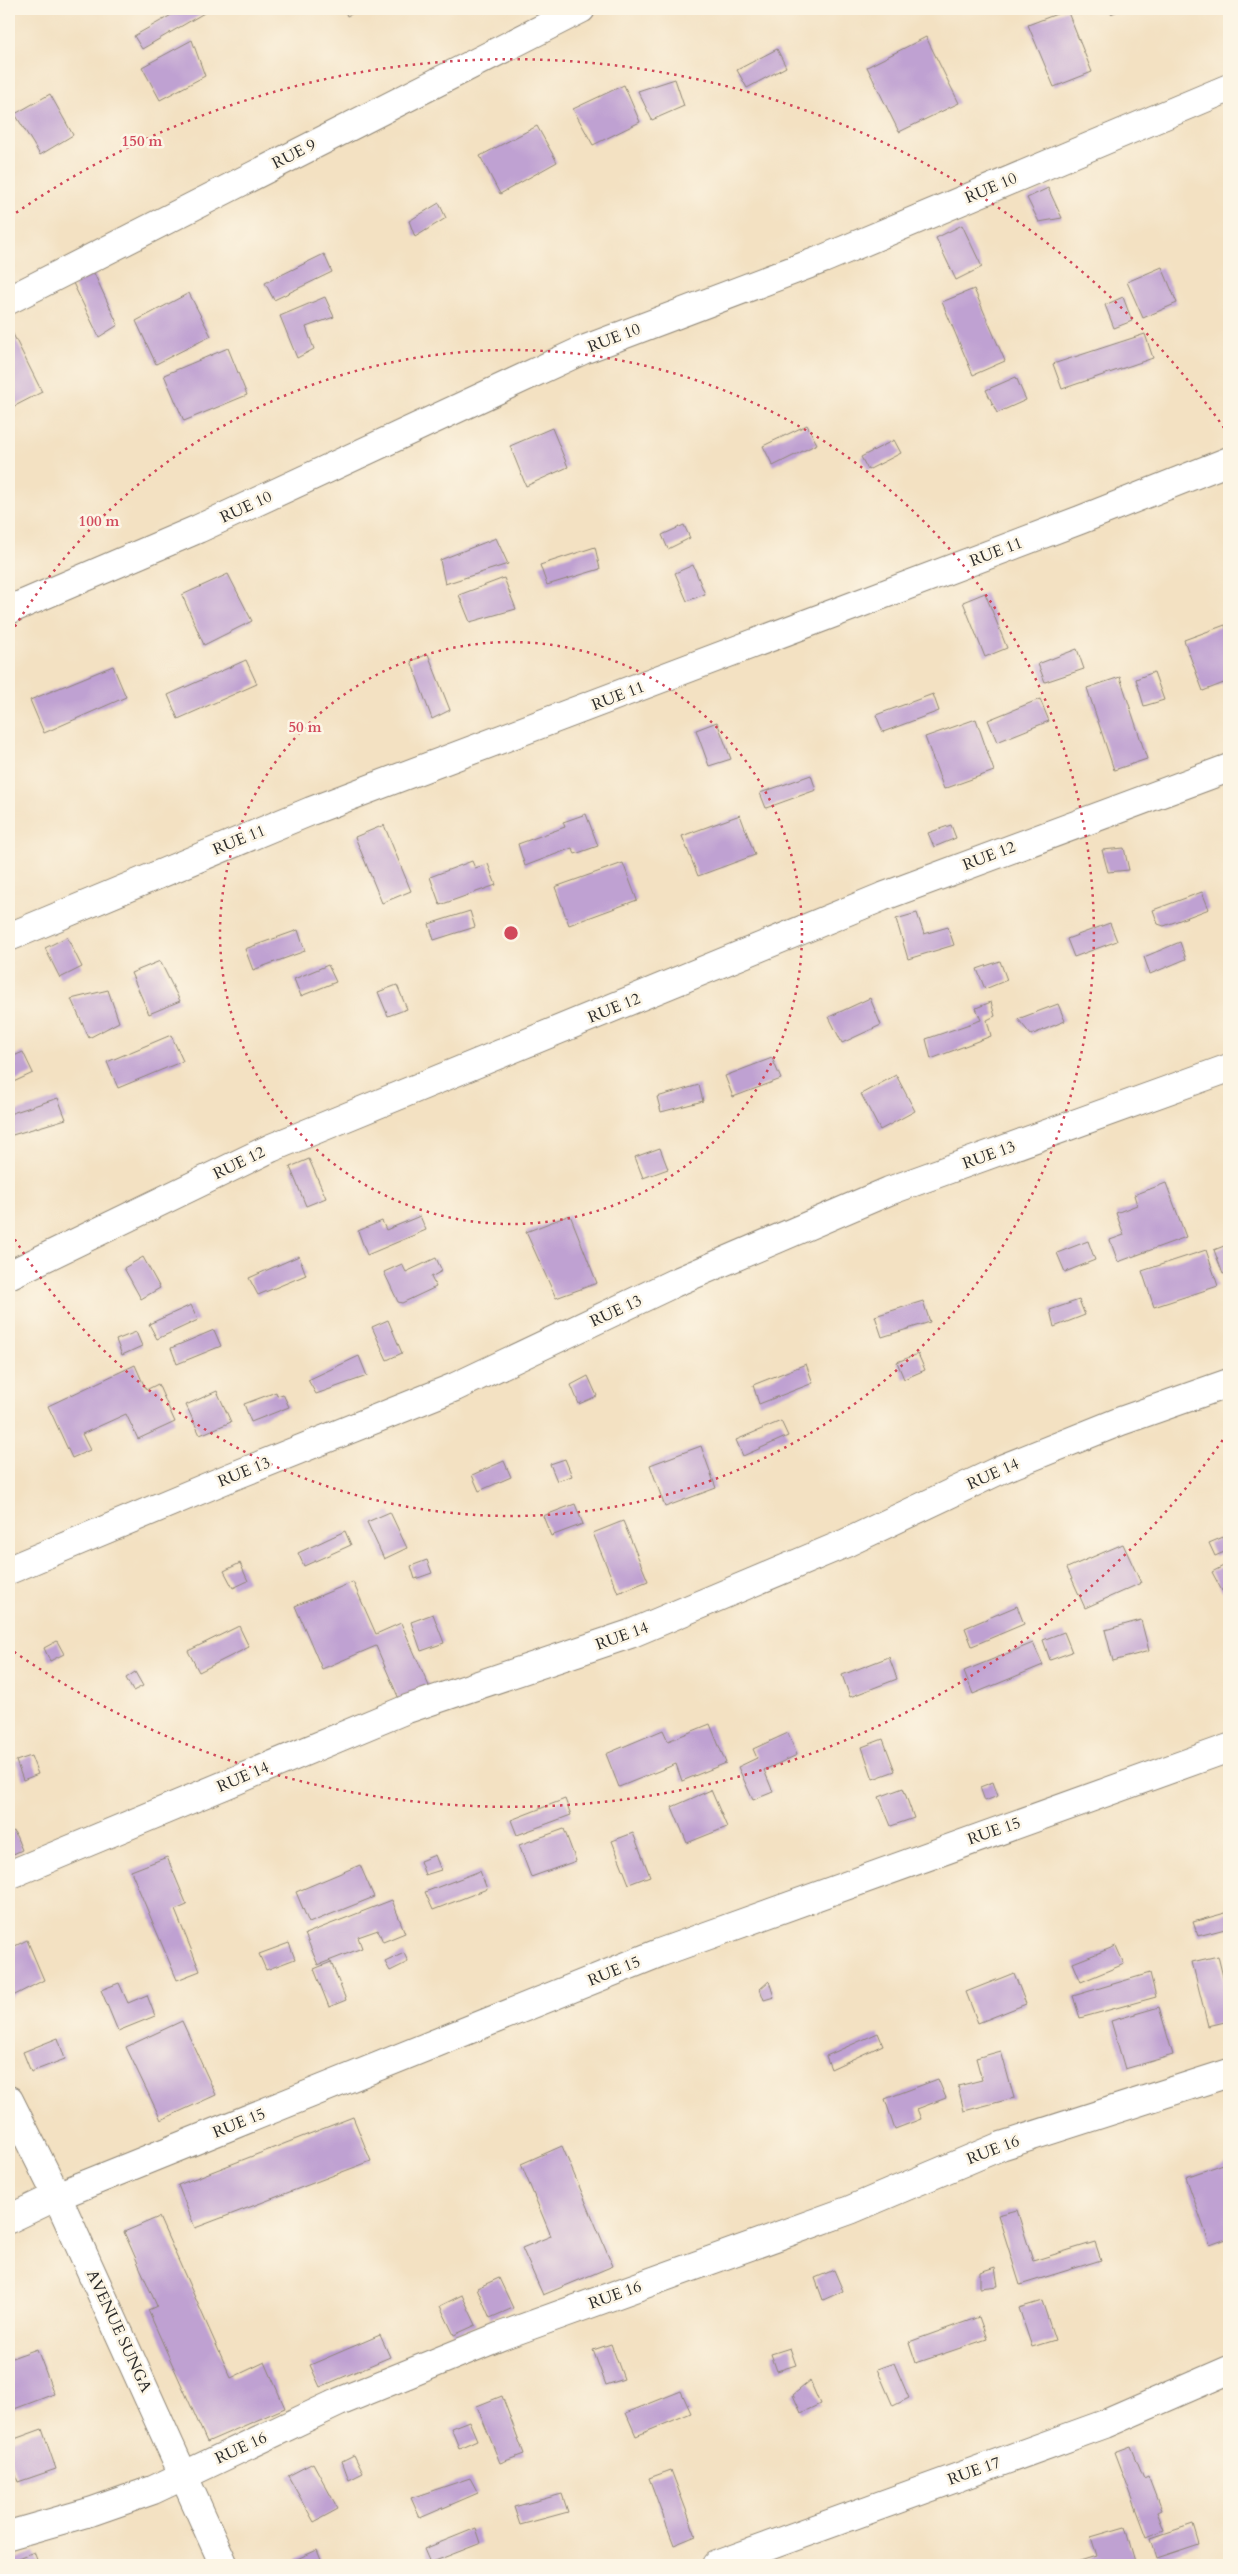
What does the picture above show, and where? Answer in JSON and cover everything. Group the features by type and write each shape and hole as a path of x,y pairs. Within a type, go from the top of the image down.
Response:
{"street":[{"name":"RUE 9","path":"9,300 580,9"},
{"name":"RUE 10","path":"9,610 198,529 583,350 823,259 1229,88"},
{"name":"RUE 11","path":"9,937 311,811 1025,542 1229,461"},
{"name":"RUE 12","path":"9,1274 271,1148 882,897 1229,768"},
{"name":"RUE 13","path":"9,1570 231,1477 455,1387 674,1283 889,1191 1229,1068"},
{"name":"RUE 14","path":"9,1875 407,1709 630,1634 846,1543 1004,1468 1121,1421 1229,1383"},
{"name":"RUE 15","path":"9,2219 57,2196 659,1953 1229,1748"},
{"name":"RUE 16","path":"9,2535 93,2511 153,2490 339,2402 500,2336 850,2210 1001,2146 1229,2073"},
{"name":"AVENUE SUNGA","path":"9,2100 57,2196 185,2475 224,2565"},
{"name":"RUE 17","path":"716,2565 1105,2424 1229,2370"}],"building":[{"path":"182,9 211,9 142,49 134,36"},
{"path":"344,9 362,9 347,16"},
{"path":"1108,9 1122,9 1111,14"},
{"path":"1067,10 1092,72 1054,87 1028,25"},
{"path":"926,37 959,103 899,132 867,67"},
{"path":"192,40 205,76 160,100 142,67"},
{"path":"777,49 786,67 747,88 737,70"},
{"path":"675,79 684,106 652,120 638,91"},
{"path":"624,85 640,122 593,145 573,109"},
{"path":"50,94 73,135 40,155 15,114"},
{"path":"537,126 557,162 500,194 480,156"},
{"path":"1048,188 1062,218 1039,222 1027,198"},
{"path":"439,203 446,218 415,237 409,221"},
{"path":"962,225 982,267 956,280 936,238"},
{"path":"324,254 332,272 274,300 265,283"},
{"path":"1162,267 1177,303 1143,318 1127,282"},
{"path":"94,273 118,325 99,337 73,283"},
{"path":"974,289 1005,361 973,375 942,302"},
{"path":"189,293 211,336 156,364 136,321"},
{"path":"325,297 334,317 306,327 314,349 297,358 280,316"},
{"path":"1123,297 1132,321 1114,328 1105,305"},
{"path":"9,326 42,392 9,409"},
{"path":"1145,334 1153,358 1062,389 1053,364"},
{"path":"228,348 247,395 184,421 164,375"},
{"path":"1016,377 1026,400 997,413 986,390"},
{"path":"807,425 817,444 773,466 763,446"},
{"path":"552,428 568,467 526,486 510,446"},
{"path":"894,440 901,453 868,470 861,457"},
{"path":"684,525 690,538 668,549 662,535"},
{"path":"496,538 508,564 445,584 440,560"},
{"path":"595,547 600,569 547,585 540,565"},
{"path":"693,565 705,594 687,601 675,573"},
{"path":"228,574 252,621 204,645 182,595"},
{"path":"504,578 516,609 470,622 459,595"},
{"path":"985,593 1007,648 985,657 963,602"},
{"path":"1225,625 1229,636 1229,681 1203,691 1184,640"},
{"path":"1077,649 1084,669 1045,682 1038,664"},
{"path":"428,654 450,710 432,719 411,661"},
{"path":"246,660 257,684 178,719 168,695"},
{"path":"113,666 126,697 44,733 30,700"},
{"path":"1154,672 1164,700 1144,706 1136,679"},
{"path":"1120,677 1147,759 1114,770 1087,688"},
{"path":"933,694 939,711 883,732 876,715"},
{"path":"1040,699 1049,721 997,742 988,720"},
{"path":"976,719 994,771 944,789 925,737"},
{"path":"717,722 731,759 709,766 696,730"},
{"path":"811,775 816,790 766,808 760,793"},
{"path":"586,814 598,846 575,854 572,848 525,866 518,844 565,827 563,822"},
{"path":"740,815 755,855 698,876 682,836"},
{"path":"384,825 411,891 382,903 355,837"},
{"path":"951,825 956,838 934,847 928,833"},
{"path":"1124,848 1129,870 1108,872 1102,850"},
{"path":"472,861 475,868 488,864 496,885 440,905 430,877"},
{"path":"623,863 637,900 569,925 555,887"},
{"path":"1202,892 1209,909 1164,926 1158,924 1153,910"},
{"path":"470,911 475,927 434,940 429,924"},
{"path":"917,913 924,934 948,927 954,945 908,959 896,919"},
{"path":"1110,923 1117,941 1074,957 1067,939"},
{"path":"298,930 305,951 253,970 245,949"},
{"path":"67,937 82,967 60,978 45,948"},
{"path":"1180,942 1186,959 1150,974 1144,957"},
{"path":"160,961 180,1001 149,1014 131,973"},
{"path":"1000,961 1007,980 985,989 977,969"},
{"path":"328,965 336,982 301,996 294,979"},
{"path":"397,985 407,1009 388,1016 378,992"},
{"path":"108,990 119,1022 89,1038 71,999"},
{"path":"870,998 881,1025 842,1043 829,1017"},
{"path":"991,1002 995,1016 987,1020 991,1036 931,1059 926,1039 981,1020 976,1008"},
{"path":"1058,1004 1065,1021 1031,1035 1018,1019"},
{"path":"171,1035 183,1061 118,1088 107,1062"},
{"path":"23,1052 33,1073 9,1084 9,1058"},
{"path":"772,1058 781,1079 733,1097 725,1076"},
{"path":"896,1075 915,1111 880,1130 861,1094"},
{"path":"699,1085 703,1101 661,1112 657,1097"},
{"path":"58,1098 66,1119 9,1136 9,1114"},
{"path":"660,1148 668,1169 643,1178 635,1157"},
{"path":"309,1159 326,1198 306,1206 290,1167"},
{"path":"1166,1183 1186,1237 1118,1262 1110,1240 1124,1235 1116,1213 1137,1205 1134,1195"},
{"path":"570,1215 597,1283 556,1298 526,1232"},
{"path":"420,1216 426,1230 367,1255 358,1231 382,1221 386,1230"},
{"path":"1088,1241 1095,1260 1065,1272 1057,1253"},
{"path":"1229,1244 1229,1272 1223,1274 1214,1250"},
{"path":"1206,1250 1218,1286 1154,1307 1142,1271"},
{"path":"299,1256 306,1275 258,1295 249,1278"},
{"path":"143,1257 160,1288 141,1299 124,1268"},
{"path":"436,1258 442,1271 431,1277 436,1287 402,1303 398,1302 384,1272 402,1264 406,1272"},
{"path":"1079,1300 1085,1315 1054,1327 1050,1310"},
{"path":"923,1301 930,1322 882,1337 875,1316"},
{"path":"191,1305 198,1320 157,1339 149,1324"},
{"path":"388,1320 402,1353 387,1360 372,1327"},
{"path":"214,1330 221,1346 177,1364 171,1348"},
{"path":"136,1332 142,1346 122,1355 116,1340"},
{"path":"918,1354 925,1370 904,1379 897,1362"},
{"path":"359,1356 367,1376 316,1394 308,1380"},
{"path":"806,1364 813,1383 759,1404 753,1385"},
{"path":"135,1365 146,1390 158,1384 175,1422 138,1439 126,1414 82,1434 90,1450 72,1458 48,1406"},
{"path":"588,1376 597,1396 579,1404 571,1385"},
{"path":"217,1391 231,1422 200,1435 186,1405"},
{"path":"276,1392 277,1396 283,1394 289,1407 251,1422 244,1404"},
{"path":"781,1421 788,1436 743,1456 736,1440"},
{"path":"701,1446 716,1488 665,1507 650,1465"},
{"path":"565,1459 572,1476 557,1481 550,1464"},
{"path":"504,1461 511,1477 479,1491 472,1475"},
{"path":"575,1504 583,1524 551,1536 543,1516"},
{"path":"390,1512 407,1548 384,1559 367,1522"},
{"path":"623,1521 648,1581 618,1593 593,1533"},
{"path":"345,1531 351,1545 304,1566 298,1553"},
{"path":"1228,1535 1229,1550 1215,1556 1209,1543"},
{"path":"1123,1544 1141,1583 1085,1608 1067,1568"},
{"path":"427,1560 432,1573 415,1579 411,1566"},
{"path":"240,1563 248,1581 233,1588 224,1571"},
{"path":"1229,1563 1229,1587 1222,1591 1212,1572"},
{"path":"353,1582 376,1634 401,1623 429,1686 399,1699 376,1646 322,1669 295,1606"},
{"path":"1017,1606 1024,1624 972,1646 965,1628"},
{"path":"433,1614 444,1643 421,1651 411,1622"},
{"path":"1141,1620 1149,1651 1113,1661 1105,1630"},
{"path":"239,1626 249,1647 199,1672 188,1651"},
{"path":"1064,1632 1072,1652 1050,1660 1043,1640"},
{"path":"57,1641 64,1654 50,1661 44,1648"},
{"path":"1033,1643 1043,1665 973,1694 964,1671"},
{"path":"889,1657 897,1679 850,1697 842,1675"},
{"path":"135,1672 143,1686 133,1691 126,1678"},
{"path":"710,1724 726,1763 682,1781 676,1764 619,1787 606,1754 663,1730 668,1741"},
{"path":"788,1733 797,1755 764,1770 773,1792 753,1800 738,1767 757,1758 753,1749"},
{"path":"883,1739 895,1771 873,1779 862,1747"},
{"path":"31,1756 38,1774 23,1780 16,1761"},
{"path":"993,1782 998,1796 985,1801 980,1787"},
{"path":"903,1788 914,1818 891,1826 879,1797"},
{"path":"711,1790 727,1827 687,1843 672,1807"},
{"path":"565,1799 571,1815 517,1835 511,1820"},
{"path":"564,1829 576,1861 531,1877 519,1845"},
{"path":"14,1831 22,1850 9,1856 9,1833"},
{"path":"633,1833 650,1876 629,1884 612,1841"},
{"path":"435,1855 441,1870 425,1875 420,1861"},
{"path":"167,1857 187,1905 175,1910 200,1971 177,1980 131,1871"},
{"path":"360,1865 374,1897 309,1923 296,1892"},
{"path":"480,1871 487,1889 433,1910 425,1892"},
{"path":"392,1900 405,1933 383,1942 378,1930 358,1937 362,1948 318,1965 305,1934"},
{"path":"1229,1912 1229,1928 1198,1936 1193,1922"},
{"path":"27,1940 44,1980 9,1998 9,1949"},
{"path":"289,1943 295,1959 266,1970 259,1954"},
{"path":"1116,1946 1124,1964 1081,1982 1073,1963"},
{"path":"404,1953 408,1962 390,1971 385,1962"},
{"path":"1218,1956 1229,2002 1229,2021 1208,2026 1192,1962"},
{"path":"331,1962 346,2000 329,2007 314,1969"},
{"path":"1014,1973 1026,2004 978,2023 966,1992"},
{"path":"1150,1973 1156,1997 1080,2018 1073,1996"},
{"path":"769,1981 774,1997 764,2000 760,1989"},
{"path":"119,1983 128,2003 147,1995 155,2016 118,2031 101,1990"},
{"path":"1159,2007 1173,2055 1125,2069 1111,2021"},
{"path":"182,2021 216,2095 161,2120 126,2047"},
{"path":"878,2033 883,2045 831,2069 826,2056"},
{"path":"58,2038 65,2059 31,2072 23,2052"},
{"path":"1001,2051 1014,2098 964,2111 958,2086 982,2080 976,2058"},
{"path":"938,2079 946,2098 917,2109 921,2119 895,2129 885,2099"},
{"path":"353,2117 371,2161 195,2228 178,2185"},
{"path":"562,2146 613,2266 543,2295 522,2248 551,2236 521,2164"},
{"path":"1229,2162 1229,2238 1210,2245 1186,2177"},
{"path":"1017,2210 1033,2261 1095,2242 1101,2260 1020,2285 998,2215"},
{"path":"159,2217 231,2378 265,2362 285,2408 207,2442 148,2310 157,2306 124,2232"},
{"path":"995,2267 998,2286 980,2288 980,2272"},
{"path":"834,2270 843,2291 823,2300 815,2278"},
{"path":"499,2278 513,2308 490,2318 477,2288"},
{"path":"462,2295 476,2325 454,2335 440,2306"},
{"path":"1042,2301 1055,2340 1032,2347 1019,2308"},
{"path":"979,2317 987,2339 916,2363 909,2342"},
{"path":"380,2335 390,2357 320,2387 310,2365"},
{"path":"611,2344 624,2379 606,2385 593,2350"},
{"path":"790,2348 796,2365 777,2371 771,2354"},
{"path":"37,2349 54,2394 9,2411 9,2359"},
{"path":"894,2363 909,2398 893,2406 877,2369"},
{"path":"810,2381 820,2404 801,2413 793,2395"},
{"path":"681,2391 691,2413 636,2436 626,2413"},
{"path":"502,2396 524,2454 500,2463 477,2406"},
{"path":"469,2421 477,2440 459,2448 451,2428"},
{"path":"42,2429 56,2469 18,2482 9,2456 9,2441"},
{"path":"1131,2446 1144,2478 1148,2476 1161,2510 1157,2512 1164,2530 1147,2537 1115,2452"},
{"path":"354,2455 363,2473 349,2480 342,2461"},
{"path":"313,2463 338,2509 314,2522 288,2476"},
{"path":"671,2470 696,2536 674,2545 649,2478"},
{"path":"470,2478 478,2493 420,2518 411,2498"},
{"path":"562,2494 568,2512 520,2525 514,2507"},
{"path":"1193,2524 1199,2544 1157,2558 1151,2538"},
{"path":"1125,2527 1136,2565 1068,2565 1097,2556 1091,2537"},
{"path":"476,2528 481,2543 430,2563 424,2549"},
{"path":"317,2550 323,2565 284,2565"},
{"path":"34,2552 39,2565 16,2565 14,2560"}]}
